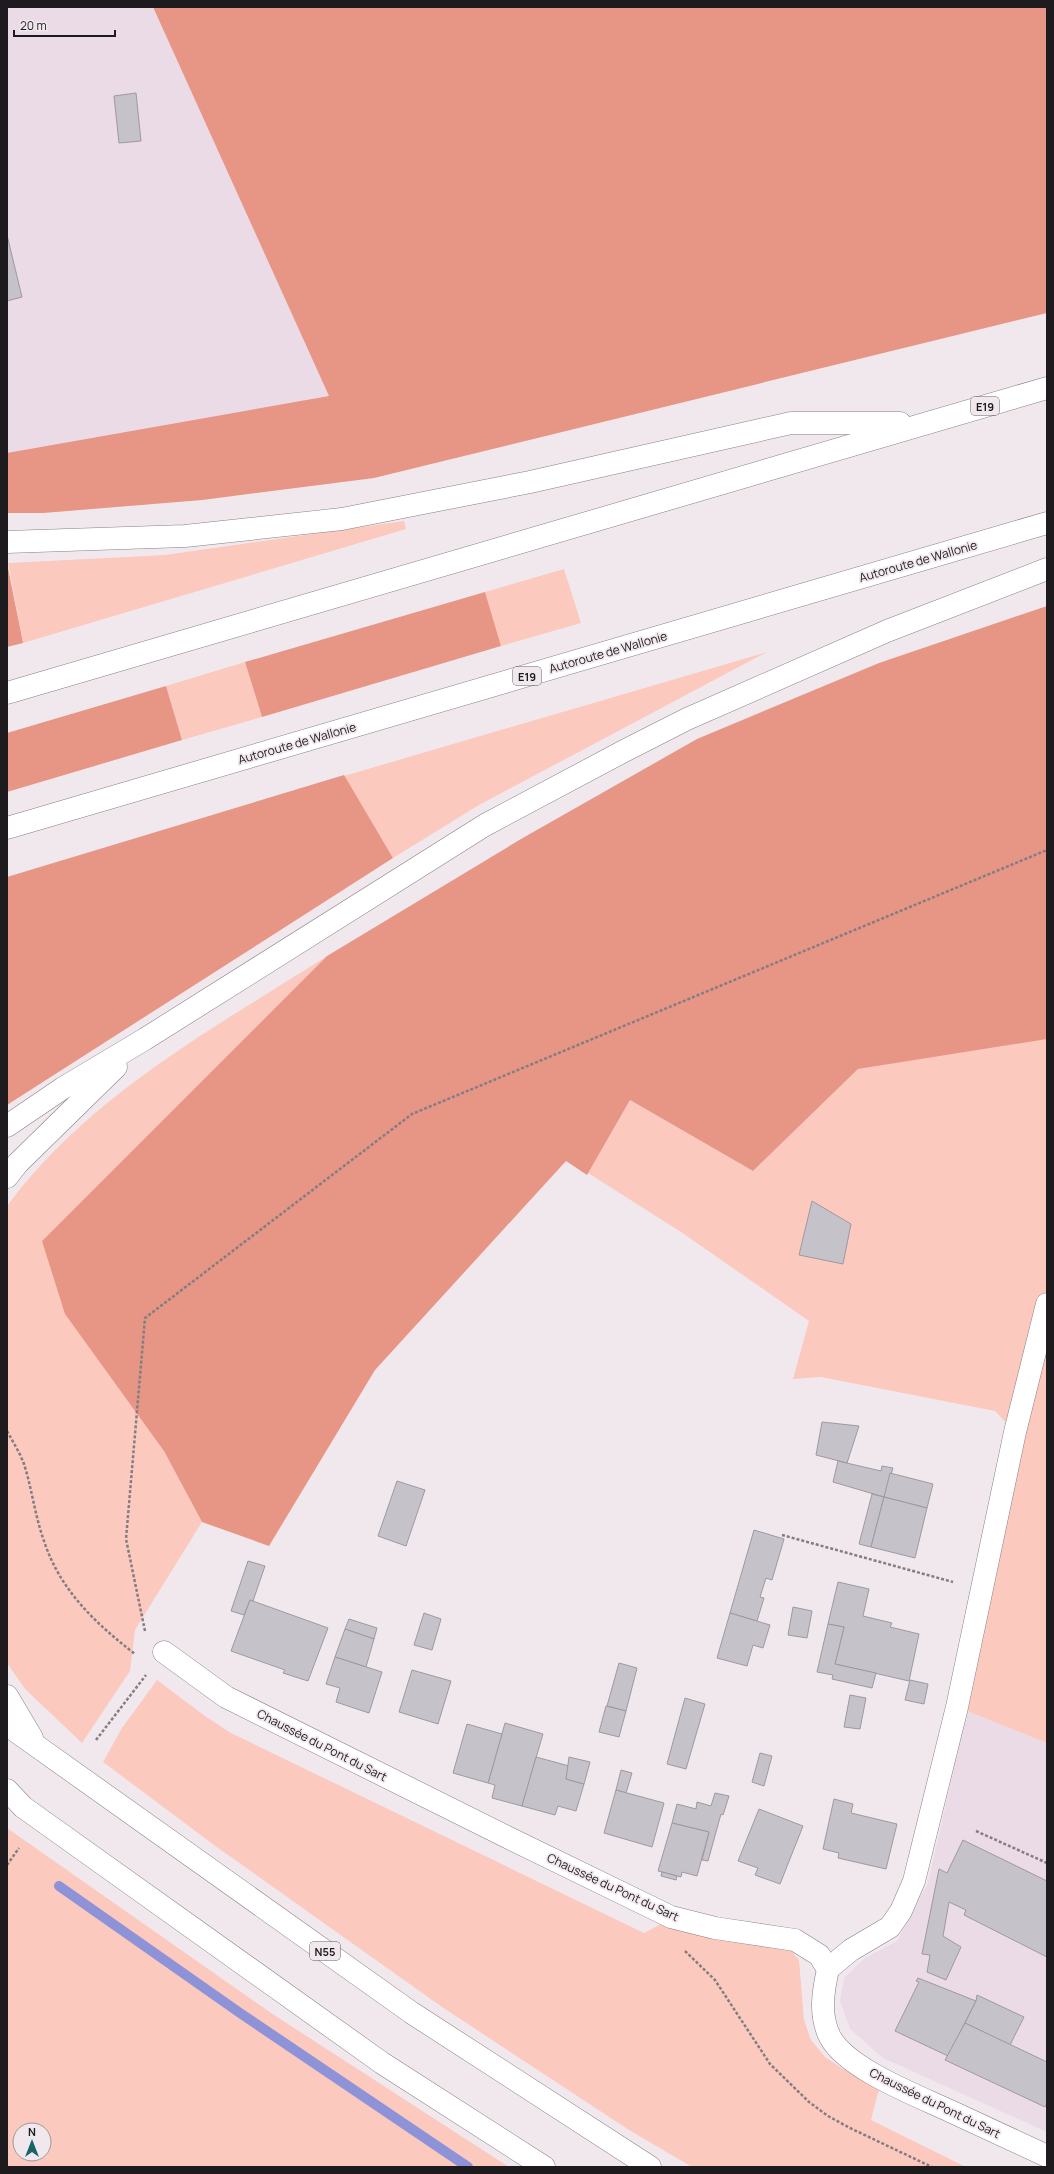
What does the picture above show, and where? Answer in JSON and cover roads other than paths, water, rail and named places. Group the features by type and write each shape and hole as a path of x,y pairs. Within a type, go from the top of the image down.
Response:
{"main road":[{"name":"E19","path":"7,693 1047,388"},
{"path":"7,542 185,536 342,519 530,482 790,422 924,424"},
{"name":"Autoroute de Wallonie","path":"7,828 1047,523"},
{"path":"7,1126 63,1088 145,1039 485,825 632,746 687,719 887,631 1047,569"},
{"path":"7,1177 23,1157 145,1039"},
{"path":"828,1969 851,1950 890,1927 901,1911 914,1881 955,1714 1015,1432 1047,1304"},
{"name":"Chaussée du Pont du Sart","path":"164,1652 226,1697 671,1917 714,1928 795,1940 819,1955 828,1969 823,1996 824,2018 830,2038 845,2055 888,2082 1047,2156"},
{"path":"7,1696 38,1748"},
{"name":"N55","path":"7,1725 412,2013 650,2167"},
{"path":"7,1790 15,1805 382,2063 544,2167"}],"waterway":[{"path":"59,1886 240,2013 468,2167"}]}
